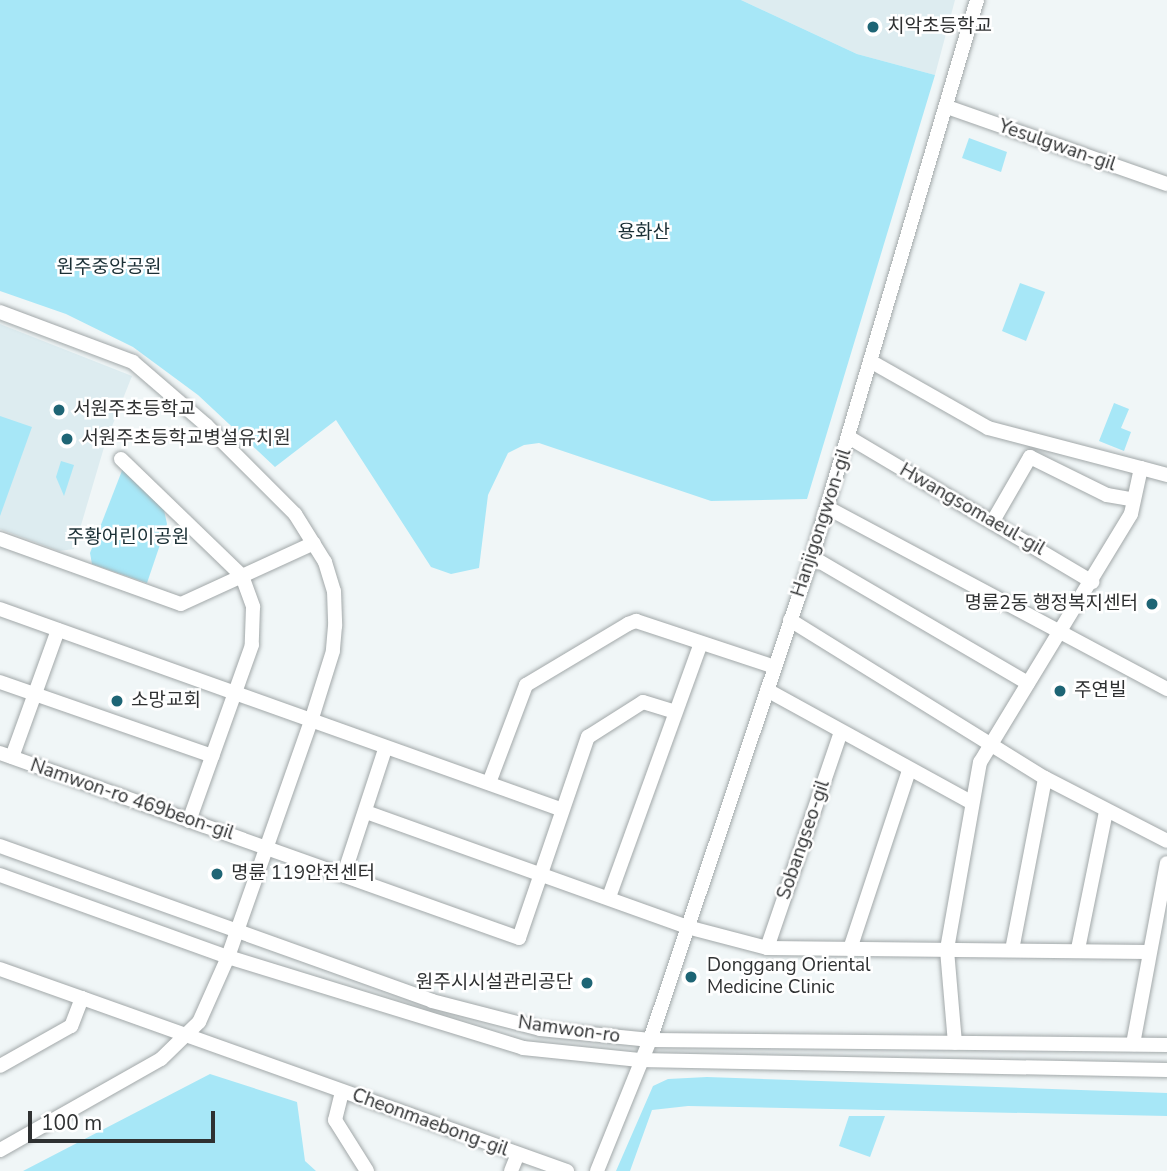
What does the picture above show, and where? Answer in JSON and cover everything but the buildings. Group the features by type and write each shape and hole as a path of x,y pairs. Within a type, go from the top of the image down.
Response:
{"street":[{"name":"Hanjigongwon-gil","path":"639,1060 650,1040 828,508 977,0"},
{"name":"Yesulgwan-gil","path":"947,107 1167,184"},
{"path":"0,312 133,362 206,425 295,514 313,543 334,590 335,626 332,651 311,721 264,846 228,957 199,1022 161,1059 0,1150"},
{"path":"872,362 988,428 1167,475"},
{"name":"Hwangsomaeul-gil","path":"850,438 1093,582"},
{"path":"993,521 1030,457 1107,495 1134,500"},
{"path":"121,458 242,576 253,607 252,645 189,821"},
{"path":"955,1043 947,950 980,762 1061,629 1093,582 1134,500 1142,468"},
{"path":"828,508 1061,629 1167,689"},
{"path":"0,539 181,604 313,543"},
{"path":"812,557 1028,683"},
{"path":"0,609 385,749 560,809"},
{"path":"790,620 1045,778 1167,841"},
{"path":"489,783 526,685 636,621 775,667"},
{"path":"6,755 35,694 58,630"},
{"path":"609,897 701,643"},
{"path":"0,682 212,756"},
{"path":"767,690 909,771 971,802"},
{"path":"539,874 560,809 588,737 643,702 676,712"},
{"name":"Sobangseo-gil","path":"767,948 841,732"},
{"path":"344,874 385,749"},
{"name":"Namwon-ro 469beon-gil","path":"6,755 519,938 539,874"},
{"path":"850,950 909,771"},
{"path":"1012,950 1045,778"},
{"path":"1078,949 1105,811"},
{"path":"366,812 687,927 767,948 1078,949 1148,952"},
{"name":"Namwon-ro","path":"0,846 236,933 459,1009 540,1029 650,1040 1167,1045"},
{"path":"1133,1044 1148,952 1167,863"},
{"name":"Namwon-ro","path":"0,875 228,957 523,1048 639,1060 1167,1070"},
{"name":"Cheonmaebong-gil","path":"0,969 567,1171"},
{"path":"2,1061 71,1026 82,998"},
{"name":"Namwon-ro","path":"597,1171 639,1060"},
{"name":"Cheonmaebong-gil","path":"342,1091 335,1120 367,1171"},
{"name":"Cheonmaebong-gil","path":"511,1171 518,1154"}],"shaded area":[{"name":"치악초등학교","path":"741,0 955,0 935,75 857,54"},
{"name":"서원주초등학교","path":"0,324 132,376 105,444 74,549 59,551 0,529"}],"green space":[{"name":"용화산","path":"0,0 741,0 857,54 935,75 807,499 711,501 539,443 524,445 508,453 488,495 479,568 451,574 431,567 336,420 275,467 198,395 133,347 66,314 0,291"},
{"path":"969,138 1007,152 1001,172 962,158"},
{"path":"1020,283 1045,292 1026,341 1002,331"},
{"path":"1114,403 1129,409 1121,428 1131,432 1124,451 1099,441"},
{"path":"0,416 32,427 0,516"},
{"path":"61,461 74,465 64,496 56,477"},
{"name":"주황어린이공원","path":"123,468 164,510 167,524 147,583 92,564 90,553"},
{"path":"210,1074 297,1102 305,1161 316,1171 23,1171"},
{"path":"707,1077 1167,1093 1167,1116 688,1106 652,1110 630,1171 616,1171 653,1086 668,1079"},
{"path":"849,1116 885,1116 870,1157 839,1146"}],"place":[{"name":"치악초등학교","path":"873,27"},
{"name":"서원주초등학교","path":"59,410"},
{"name":"서원주초등학교병설유치원","path":"67,439"},
{"name":"명륜2동 행정복지센터","path":"1152,604"},
{"name":"주연빌","path":"1060,691"},
{"name":"소망교회","path":"117,701"},
{"name":"명륜 119안전센터","path":"217,874"},
{"name":"Donggang Oriental Medicine Clinic","path":"691,977"},
{"name":"원주시시설관리공단","path":"587,983"}],"park label":[{"name":"원주중앙공원","path":"109,268"}]}
